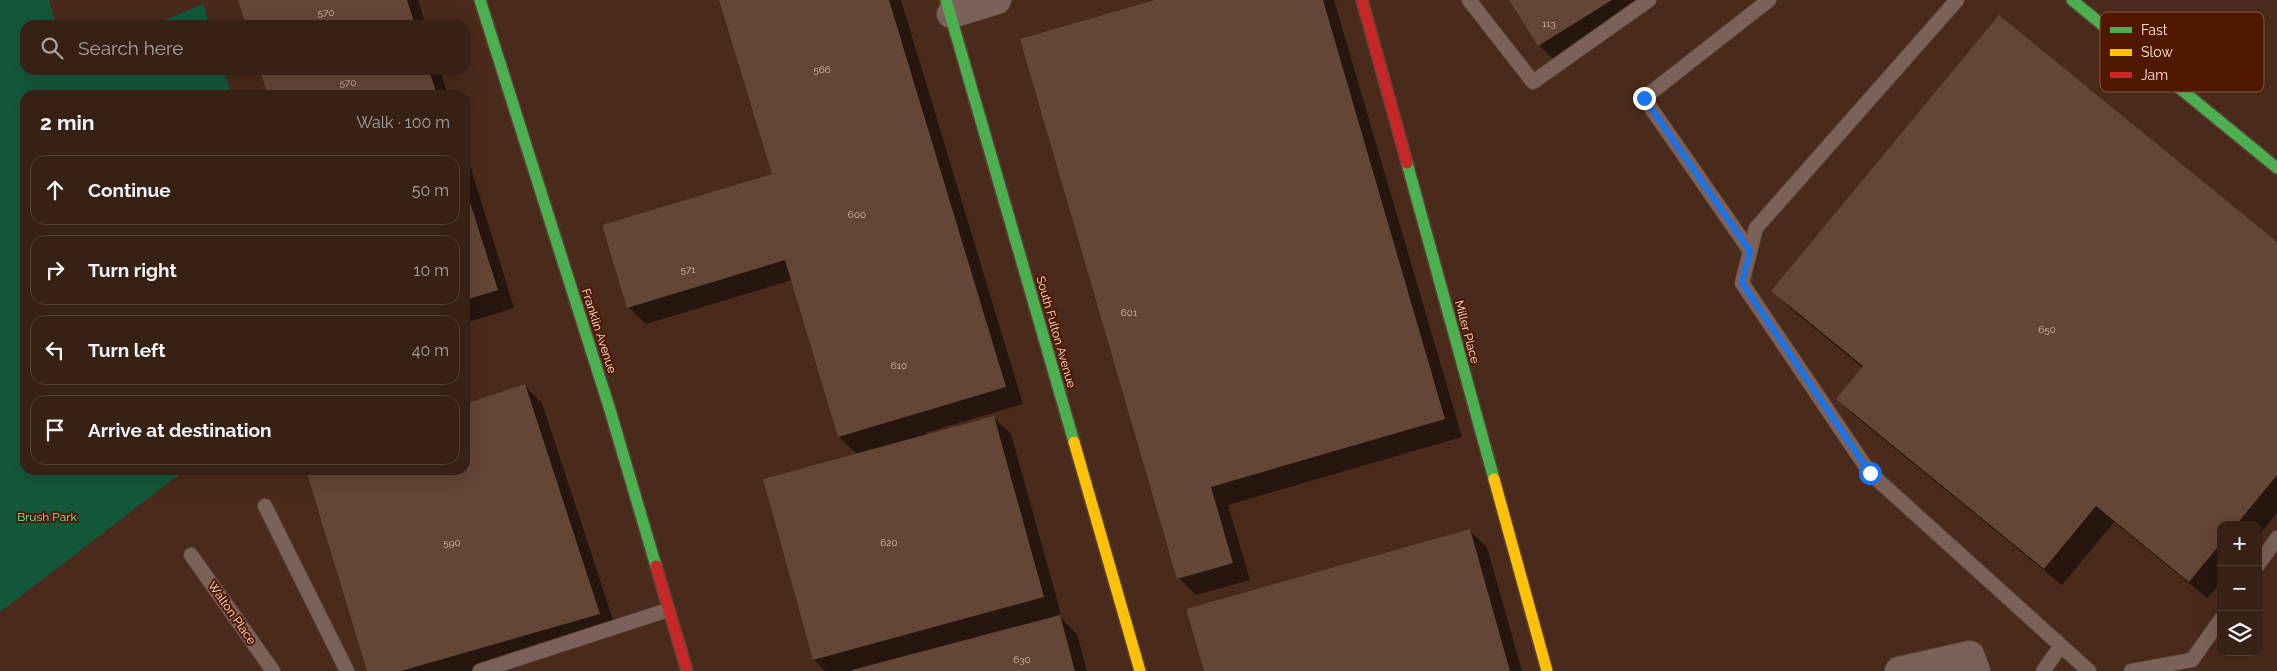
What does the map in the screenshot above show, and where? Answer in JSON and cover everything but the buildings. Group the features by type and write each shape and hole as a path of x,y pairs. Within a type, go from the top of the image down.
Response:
{"street":[{"name":"Franklin Avenue","path":"480,0 610,410 687,671"},
{"path":"948,7 997,0"},
{"name":"Miller Place","path":"1362,0 1547,671"},
{"path":"2072,0 2100,23"},
{"name":"South Fulton Avenue","path":"948,7 1140,671"},
{"path":"2184,92 2277,168"},
{"path":"1899,671 1973,663"}],"lane":[{"path":"1469,0 1533,82 1650,0"},
{"path":"1750,251 1644,98 1769,0"},
{"path":"1954,1 1756,228 1742,283 1870,473 2089,671"},
{"path":"265,506 347,671"},
{"path":"2262,559 2277,538"},
{"name":"Walton Place","path":"191,555 273,671"},
{"path":"480,671 668,610"},
{"path":"2131,671 2192,660 2217,625"},
{"path":"2043,671 2061,646"}],"green space":[{"name":"Brush Park","path":"0,0 49,0 55,20 20,20 20,75 226,75 230,90 20,90 20,475 178,475 0,612"},
{"path":"203,4 208,20 165,20"}],"traffic: fast":[{"path":"480,0 610,410 656,566"},
{"path":"946,0 1074,442"},
{"path":"2072,0 2100,23"},
{"path":"2184,92 2277,168"},
{"path":"1407,163 1494,479"}],"traffic: slow":[{"path":"1074,442 1140,671"},
{"path":"1494,479 1547,671"}],"traffic: jam":[{"path":"1362,0 1407,163"},
{"path":"656,566 687,671"}],"route":[{"path":"1644,98 1750,251 1742,283 1870,473"}]}
